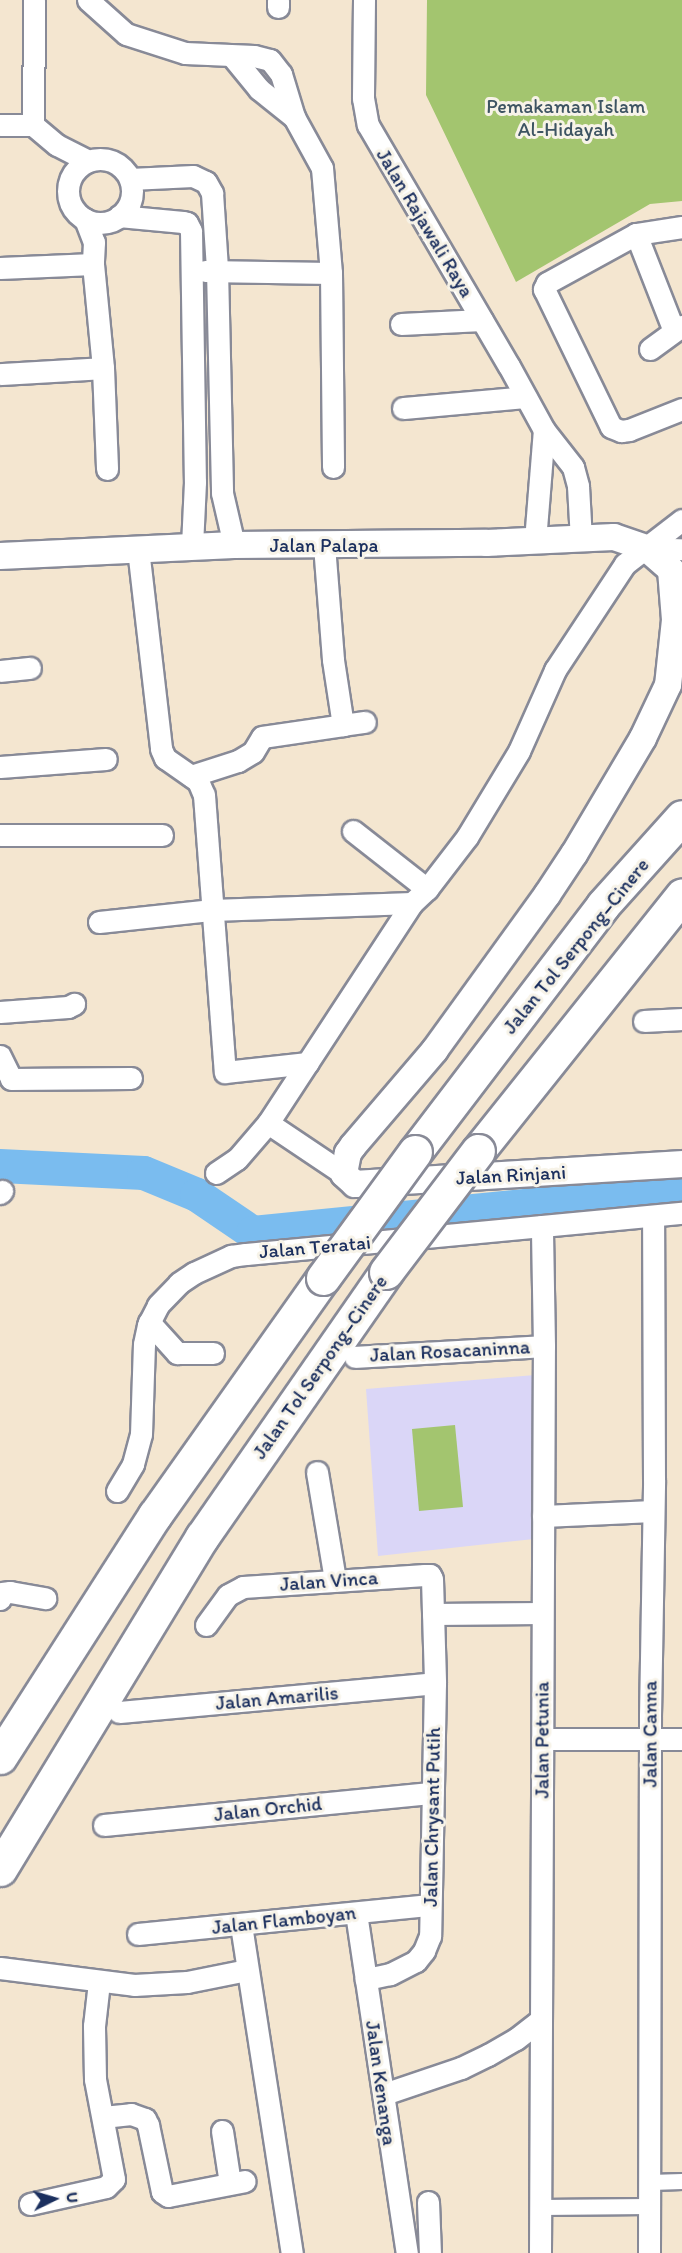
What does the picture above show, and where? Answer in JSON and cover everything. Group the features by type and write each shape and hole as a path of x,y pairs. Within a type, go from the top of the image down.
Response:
{"highway":[{"name":"Jalan Tol Serpong–Cinere","path":"0,1757 155,1515 323,1278 415,1152 603,905 682,817"},
{"name":"Jalan Tol Serpong–Cinere","path":"0,1869 202,1537 386,1272 478,1151 682,895"}],"street":[{"path":"33,125 34,0"},
{"path":"88,0 126,34 184,53 254,56 270,60 281,74 294,117 322,168 331,273 333,467"},
{"name":"Jalan Rajawali Raya","path":"364,0 363,98 368,125 544,430 577,476 581,539"},
{"path":"0,125 33,125 81,167"},
{"path":"107,469 103,368 93,264 94,242 103,219 125,210 132,195 130,179 113,161 105,159 81,167 69,186 71,202 103,219 187,223 191,231 195,503 192,546"},
{"path":"130,179 194,176 206,182 212,193 217,269 224,502 234,545"},
{"path":"682,227 636,234 547,283 544,289 611,427 621,431 629,430 682,409"},
{"path":"636,234 678,329 650,349"},
{"path":"0,268 93,264"},
{"path":"193,272 217,269 331,273"},
{"path":"401,324 482,320"},
{"path":"0,374 103,368"},
{"path":"403,408 526,397"},
{"path":"535,541 544,430"},
{"path":"540,461 564,457"},
{"path":"195,503 224,502"},
{"path":"216,1173 237,1159 268,1123 419,896 467,837 519,751 555,670 625,564 682,520"},
{"name":"Jalan Palapa","path":"0,556 192,546 535,541 614,537 646,548"},
{"path":"324,545 333,660 343,725"},
{"path":"646,548 682,549"},
{"path":"268,1123 344,1174 348,1153 353,1146 435,1050 480,991 553,887 643,738 668,685 675,620 670,570 646,548"},
{"path":"138,549 161,749 165,758 198,781 204,795 225,1072 308,1063"},
{"path":"0,671 30,668"},
{"path":"191,776 238,761 253,752 262,737 365,722"},
{"path":"0,767 106,759"},
{"path":"353,831 419,896"},
{"path":"0,835 162,835"},
{"path":"99,922 212,910 419,896"},
{"path":"0,1012 68,1007 74,1004"},
{"path":"644,1022 682,1019"},
{"path":"0,1056 11,1079 131,1078"},
{"name":"Jalan Rinjani","path":"344,1174 355,1184 682,1164"},
{"name":"Jalan Teratai","path":"117,1491 133,1464 141,1434 144,1344 149,1322 158,1305 179,1283 194,1273 231,1256 682,1213"},
{"name":"Jalan Canna","path":"649,2253 653,1216"},
{"name":"Jalan Petunia","path":"540,2253 544,1346 542,1226"},
{"path":"149,1322 177,1353 213,1353"},
{"name":"Jalan Rosacaninna","path":"355,1357 544,1346"},
{"path":"317,1472 335,1580"},
{"path":"543,1516 653,1511"},
{"name":"Jalan Vinca","path":"206,1625 235,1590 335,1580 430,1575 433,1614"},
{"path":"0,1599 2,1593 10,1592 45,1598"},
{"path":"433,1614 542,1613"},
{"name":"Jalan Chrysant Putih","path":"366,1979 390,1974 416,1961 424,1951 430,1936 435,1683 433,1614"},
{"name":"Jalan Amarilis","path":"119,1712 435,1683"},
{"path":"542,1739 682,1739"},
{"name":"Jalan Orchid","path":"104,1825 432,1793"},
{"name":"Jalan Flamboyan","path":"138,1934 430,1905"},
{"name":"Jalan Kenanga","path":"356,1913 407,2253"},
{"path":"241,1925 292,2253"},
{"path":"0,1968 134,1985 171,1983 247,1970"},
{"path":"30,2204 105,2187 113,2182 115,2172 95,2079 94,2026 99,1982"},
{"path":"384,2094 479,2060 516,2040 540,2020"},
{"path":"103,2117 131,2114 145,2119 162,2192 168,2196 238,2182 222,2131"},
{"path":"650,2181 682,2181"},
{"path":"428,2202 430,2253"},
{"path":"540,2207 648,2206"}],"shaded area":[{"path":"535,1375 534,1539 378,1556 366,1389"}],"green space":[{"name":"Pemakaman Islam Al-Hidayah","path":"427,0 682,0 682,201 650,204 516,282 426,95"},
{"path":"455,1425 463,1507 419,1511 412,1429"}],"waterway":[{"path":"0,1166 144,1173 197,1195 253,1233 682,1190"}]}
